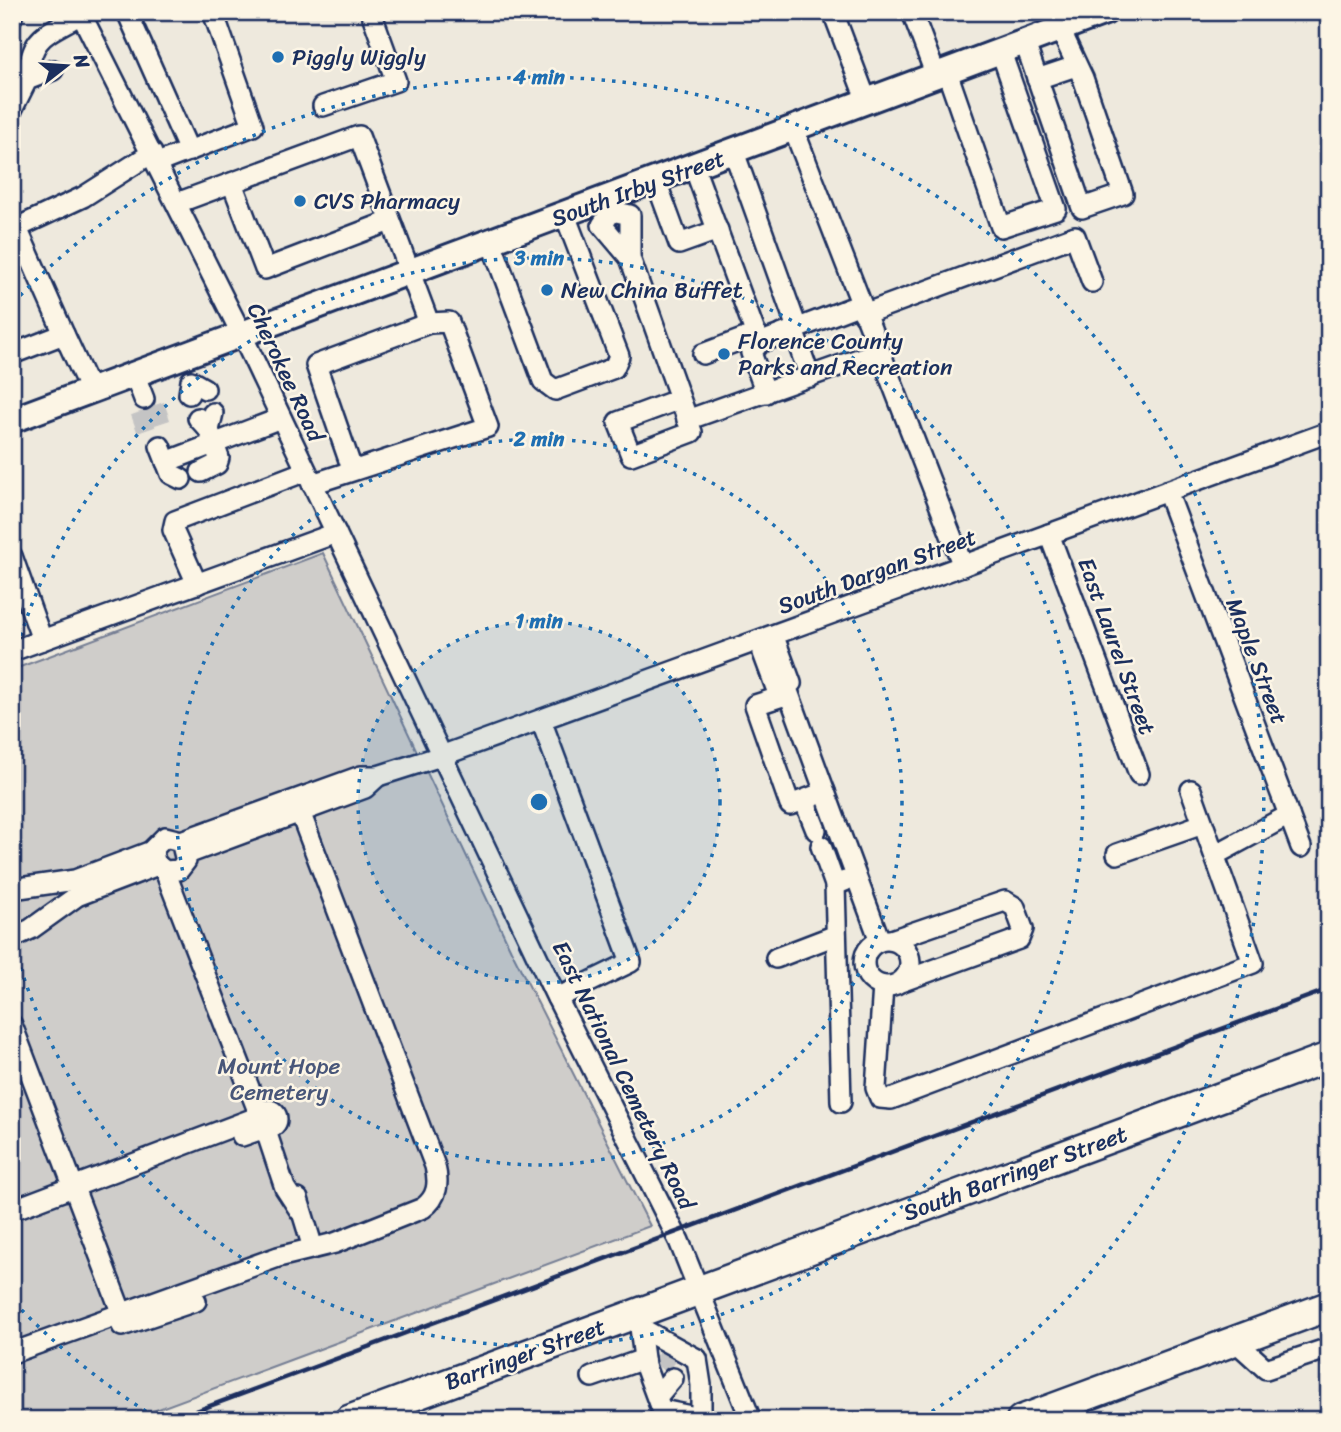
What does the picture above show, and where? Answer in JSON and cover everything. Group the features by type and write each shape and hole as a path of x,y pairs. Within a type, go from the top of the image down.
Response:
{"highway":[{"name":"South Barringer Street","path":"701,1289 1329,1057"},
{"name":"Barringer Street","path":"349,1420 639,1320 701,1289"},
{"path":"1021,1420 1069,1411 1235,1341 1329,1306"}],"main road":[{"name":"South Irby Street","path":"12,420 565,215 609,205 656,181 1105,12"}],"street":[{"path":"127,12 189,151"},
{"path":"90,390 14,229 83,197 155,158 189,151 253,126 213,12"},
{"path":"323,106 396,81 371,12"},
{"path":"912,12 941,74 1001,227 1056,209 1001,51"},
{"path":"12,110 27,80 30,53 41,38 81,13"},
{"name":"Cherokee Road","path":"81,13 241,333 441,756"},
{"path":"837,13 867,102"},
{"path":"1025,43 1082,208 1123,194 1083,78 1060,29"},
{"path":"1037,79 1076,66"},
{"path":"27,80 53,70"},
{"path":"794,130 963,566"},
{"path":"177,203 359,136 429,323"},
{"path":"734,152 810,377"},
{"path":"694,167 758,338 751,353 766,393"},
{"path":"656,181 679,244 718,230"},
{"path":"232,183 265,269 390,221"},
{"path":"609,205 602,225 630,258 692,432 631,455 618,422 680,399"},
{"path":"491,242 543,381 555,390 614,368 619,363 620,356 565,215"},
{"path":"703,354 863,309 1075,236 1092,282"},
{"path":"197,584 173,530 175,521 309,477 352,469 395,458 488,427 449,322 429,323 316,365 352,469"},
{"path":"12,354 64,334"},
{"path":"687,420 878,352"},
{"path":"180,357 195,388"},
{"path":"134,373 146,405"},
{"path":"181,479 172,474 160,444 208,426 281,418"},
{"path":"201,472 217,464 219,458 208,426"},
{"name":"South Dargan Street","path":"379,776 767,641 1049,534 1328,435"},
{"name":"Maple Street","path":"1167,491 1301,847"},
{"path":"12,651 336,533"},
{"name":"East Laurel Street","path":"1049,534 1139,774"},
{"path":"12,556 42,640"},
{"path":"767,641 763,653 771,676 776,688 787,691"},
{"path":"787,691 857,876 886,940 909,953 911,968 903,981"},
{"path":"787,691 755,705 790,805 825,792"},
{"path":"541,720 631,962 557,998"},
{"name":"East National Cemetery Road","path":"441,756 701,1289 751,1420"},
{"path":"12,889 75,880 170,859 361,776 379,776"},
{"path":"12,938 43,922 77,895 365,789 379,776"},
{"path":"883,986 876,1088 880,1098 891,1099 1253,964 1191,790"},
{"path":"804,800 835,885 841,1102"},
{"path":"12,1353 124,1318 145,1320 282,1269 309,1249 424,1208 433,1199 438,1178 300,813"},
{"path":"1215,855 1289,815"},
{"path":"1117,854 1203,824"},
{"path":"170,859 267,1120 285,1188 300,1211 309,1249"},
{"path":"835,885 857,876"},
{"path":"1005,901 1015,907 1023,929 1019,939 883,986 869,979 864,964 868,950 886,940 1005,901"},
{"path":"776,958 836,935"},
{"path":"12,1025 124,1318"},
{"path":"12,1224 76,1193 267,1120"},
{"path":"12,1210 76,1193"},
{"path":"12,1366 124,1318"},
{"path":"639,1320 669,1374 702,1419"},
{"path":"639,1320 669,1374"},
{"path":"1235,1341 1266,1369 1329,1348"},
{"path":"669,1374 721,1342"},
{"path":"592,1377 669,1374 701,1385 702,1419"}],"green space":[{"name":"Mount Hope Cemetery","path":"323,553 511,950 650,1226 129,1420 12,1420 12,670"}],"tunnel":[{"path":"155,405 164,432"},
{"path":"140,412 149,437"},
{"path":"659,1367 670,1354"}],"railway":[{"path":"172,1420 1329,989"}],"place":[{"name":"Piggly Wiggly","path":"278,57"},
{"name":"CVS Pharmacy","path":"300,201"},
{"name":"New China Buffet","path":"547,290"},
{"name":"Florence County Parks and Recreation","path":"724,354"}]}
